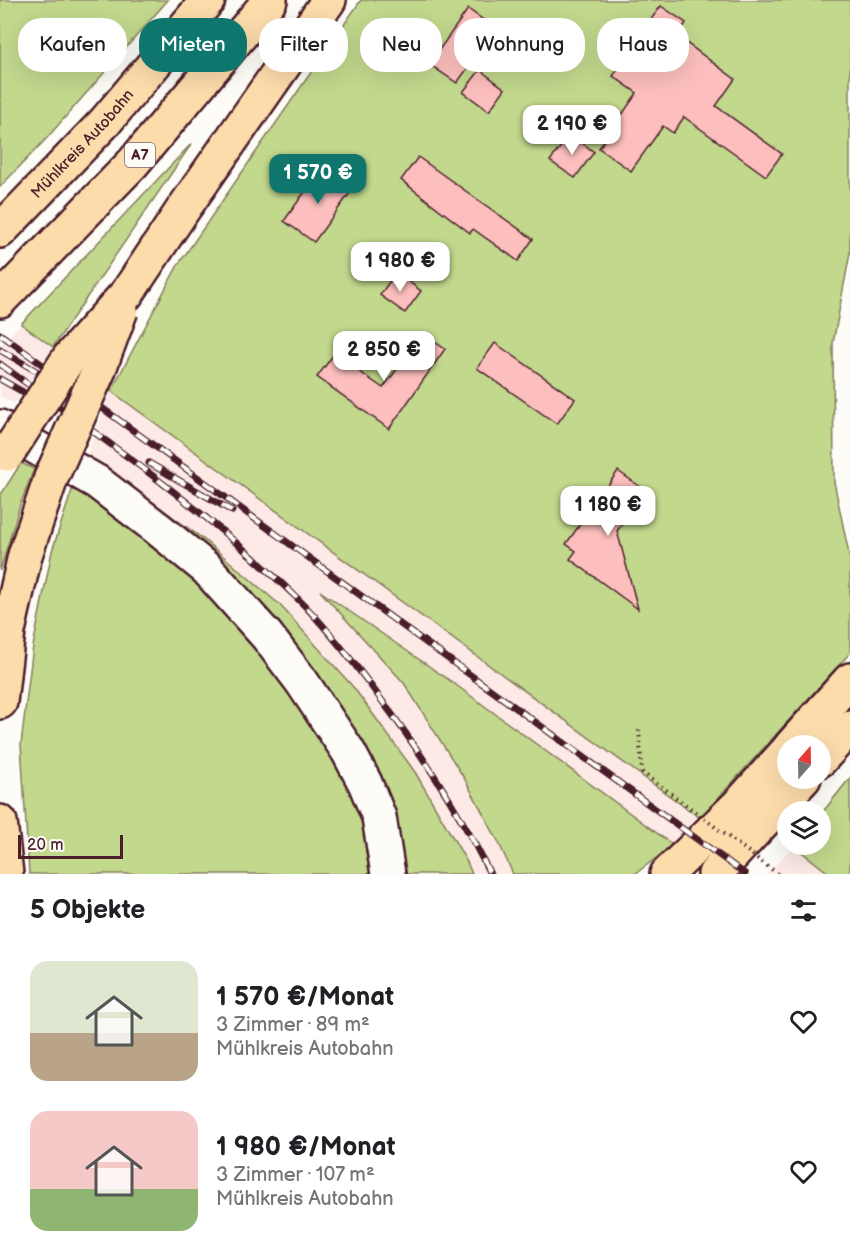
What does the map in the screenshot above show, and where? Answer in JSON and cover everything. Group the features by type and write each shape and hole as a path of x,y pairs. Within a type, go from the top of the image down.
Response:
{"main road":[{"name":"Mühlkreis Autobahn","path":"0,231 105,122 208,0"},
{"name":"A7","path":"0,300 133,164 270,0"},
{"path":"2,448 69,358 128,292 328,0"},
{"path":"0,702 8,631 25,555 51,478 98,372 128,292"},
{"path":"801,735 850,680"},
{"path":"831,748 850,727"},
{"path":"667,874 741,802 777,762"},
{"path":"716,874 794,789"},
{"path":"0,822 6,874"}],"lane":[{"path":"2,448 97,483 207,569 267,636 302,682 348,751 379,817 388,874"}],"path":[{"path":"639,730 642,772 778,874"}],"shaded area":[{"path":"21,324 53,347 14,404 0,396 0,345"},
{"path":"111,391 700,818 673,845 452,682 323,593 404,683 464,778 513,874 472,874 415,772 354,688 280,605 87,455"},
{"path":"785,855 806,855 830,874 766,874"}],"green space":[{"path":"0,0 168,0 152,18 139,18 139,33 127,47 127,18 18,18 18,72 105,72 0,187"},
{"path":"361,0 850,0 850,253 833,343 834,482 850,559 850,653 700,818 111,391 178,265 311,72 348,72 348,19"},
{"path":"192,143 53,347 21,324"},
{"path":"87,455 202,538 280,605 354,688 415,772 472,874 400,874 378,781 348,721 301,656 211,554"},
{"path":"21,463 34,469 19,508 0,571 0,496"},
{"path":"75,481 233,609 353,775 379,874 29,874 21,744 33,646 52,551"},
{"path":"320,591 452,682 673,845 635,874 513,874 464,778 404,683"},
{"path":"850,778 850,874 830,874 806,855 831,855 831,802"}],"building":[{"path":"661,6 679,18 652,18"},
{"path":"468,9 481,18 462,18"},
{"path":"454,29 454,72 465,72 457,83 441,72 442,46"},
{"path":"689,45 735,79 716,106 782,154 766,176 684,117 673,133 663,126 631,171 599,148 637,93 613,76 616,72 689,72"},
{"path":"478,72 483,72 505,89 489,111 463,92"},
{"path":"570,134 594,152 575,178 550,161"},
{"path":"418,157 533,239 518,261 473,229 470,233 401,180"},
{"path":"321,169 352,190 314,242 284,221"},
{"path":"396,272 421,291 405,313 380,295"},
{"path":"423,334 445,349 389,429 317,377 334,354 383,388"},
{"path":"495,343 575,399 557,424 477,368"},
{"path":"618,471 646,491 617,531 638,609 570,559 576,551 566,544"}],"railway":[{"path":"0,334 745,874"},
{"path":"0,350 45,376"},
{"path":"0,364 189,504 226,534 307,608 328,631 393,715 438,781 490,874"},
{"path":"0,379 39,401"},
{"path":"149,463 232,511"}]}
